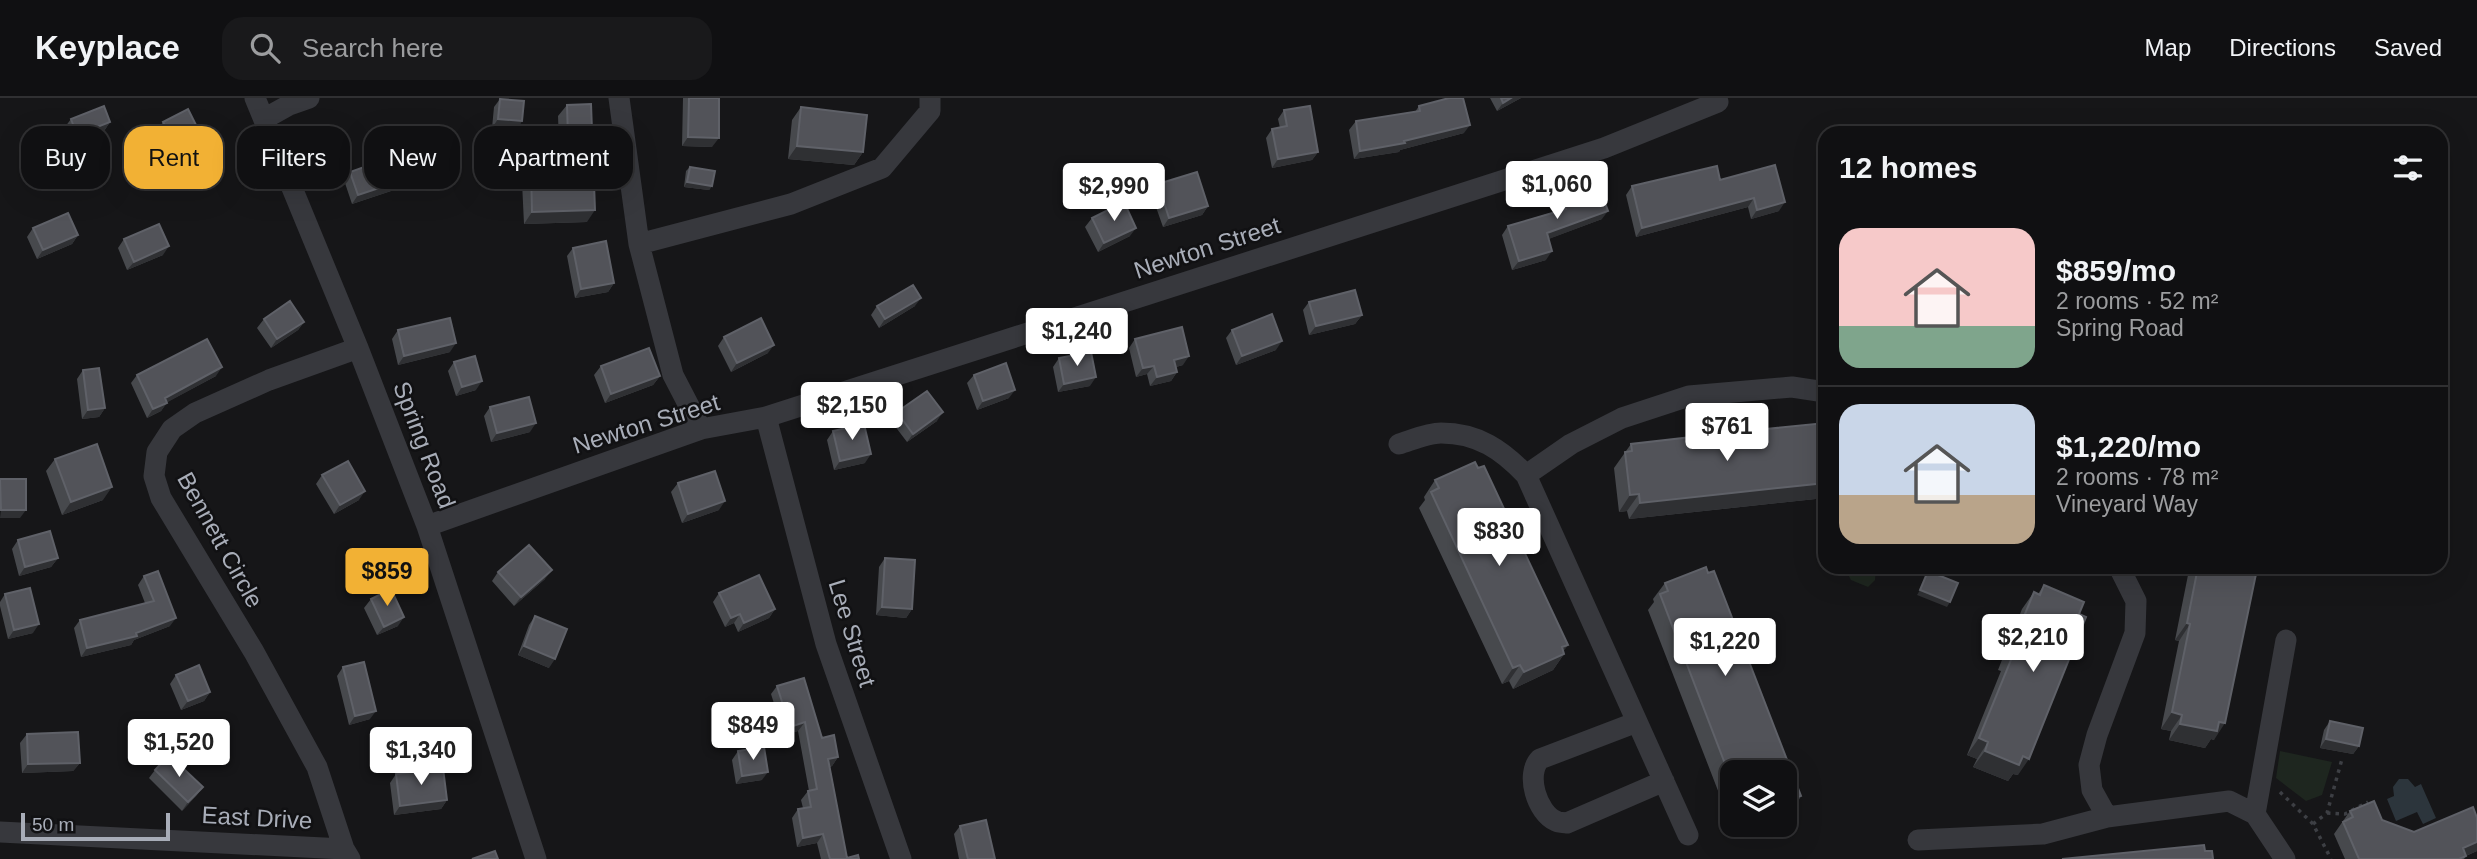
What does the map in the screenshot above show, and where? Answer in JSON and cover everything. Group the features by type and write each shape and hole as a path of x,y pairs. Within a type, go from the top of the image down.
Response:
{"street":[{"name":"Spring Road","path":"255,98 358,348 427,526 536,859"},
{"path":"264,119 289,105 309,98"},
{"path":"619,98 639,244 673,375 701,429"},
{"path":"639,244 791,204 882,168 930,111 930,98"},
{"name":"Newton Street","path":"427,526 701,429 766,417 1604,148 1718,102"},
{"name":"Bennett Circle","path":"347,854 317,767 254,652 161,498 154,476 157,452 172,429 195,413 270,380 358,348"},
{"path":"1526,475 1570,444 1622,418 1689,396 1792,387 1818,391"},
{"name":"Lee Street","path":"766,417 825,644 901,859"},
{"path":"1399,444 1439,432 1477,437 1506,454 1526,475 1688,835"},
{"path":"2107,817 2092,790 2089,765 2097,735 2135,633 2136,601 2122,574"},
{"path":"2255,814 2287,640"},
{"path":"1637,722 1541,760 1535,764 1531,782 1545,811 1555,821 1567,823 1664,781"},
{"path":"1918,840 2043,834 2107,817 2229,801 2255,814 2278,856"},
{"name":"East Drive","path":"0,832 347,854"}],"path":[{"path":"2313,824 2327,813 2342,759"},
{"path":"2261,782 2269,784 2288,798 2313,824 2331,859"},
{"path":"2327,813 2345,814 2368,802"}],"shaded area":[{"path":"1848,574 1875,574 1875,580 1868,587 1851,580"},
{"path":"2280,751 2332,762 2322,795 2306,801 2276,778"},
{"path":"2399,779 2408,779 2415,787 2421,784 2436,818 2423,824 2417,812 2396,821 2387,799 2394,796 2393,787"}],"building":[{"path":"689,98 719,98 719,138 688,137"},
{"path":"1449,98 1463,98 1470,125 1404,141 1405,143 1360,151 1356,121 1420,111 1419,106"},
{"path":"500,99 524,101 522,121 498,119"},
{"path":"591,104 592,126 568,126 567,105"},
{"path":"104,106 110,122 100,126 74,126 71,119"},
{"path":"1310,106 1318,152 1278,159 1272,129 1287,126 1284,110"},
{"path":"801,107 867,115 863,152 797,146"},
{"path":"188,109 196,126 165,126 163,122"},
{"path":"1775,165 1785,202 1757,210 1754,198 1642,228 1632,186 1717,166 1720,180"},
{"path":"364,167 364,189 376,189 358,195 350,172"},
{"path":"690,167 715,171 712,186 687,182"},
{"path":"1197,172 1208,206 1169,218 1158,184"},
{"path":"1597,181 1608,211 1547,233 1552,251 1519,261 1508,226 1566,209 1561,195"},
{"path":"531,189 594,189 595,210 532,212"},
{"path":"1124,202 1136,228 1104,243 1092,218"},
{"path":"68,213 78,235 43,250 33,228"},
{"path":"159,224 169,246 134,262 124,239"},
{"path":"606,241 614,283 581,289 573,248"},
{"path":"913,285 921,298 885,319 877,306"},
{"path":"1355,290 1362,315 1316,326 1309,302"},
{"path":"290,301 304,322 277,339 264,319"},
{"path":"1272,314 1282,341 1242,356 1232,330"},
{"path":"450,318 456,343 404,356 398,330"},
{"path":"761,318 774,345 737,363 724,337"},
{"path":"1182,327 1189,356 1174,360 1177,372 1157,377 1154,366 1143,368 1135,339"},
{"path":"207,339 222,367 165,398 167,403 153,409 137,375"},
{"path":"649,348 660,376 611,394 601,366"},
{"path":"1091,352 1096,377 1064,384 1059,358"},
{"path":"475,356 482,381 462,387 454,362"},
{"path":"1006,363 1015,390 983,401 974,375"},
{"path":"99,368 105,408 88,410 83,370"},
{"path":"927,391 943,412 913,434 897,412"},
{"path":"529,397 536,423 497,433 490,407"},
{"path":"864,424 871,454 840,461 833,431"},
{"path":"1818,424 1818,484 1640,503 1639,494 1630,495 1625,452 1632,451 1631,444"},
{"path":"97,444 112,487 71,502 55,459"},
{"path":"348,461 365,491 340,505 322,475"},
{"path":"1475,462 1478,468 1484,466 1568,645 1562,647 1564,654 1524,672 1520,665 1513,668 1431,492 1439,488 1435,480"},
{"path":"715,471 725,501 688,514 678,483"},
{"path":"0,479 26,479 26,510 1,510"},
{"path":"50,531 58,558 25,567 18,540"},
{"path":"529,545 552,570 521,597 498,572"},
{"path":"885,558 915,560 912,609 882,607"},
{"path":"1706,567 1708,573 1714,571 1787,760 1724,760 1660,594 1668,591 1665,583"},
{"path":"158,571 176,618 136,633 137,636 87,648 80,620 154,601 144,576"},
{"path":"1927,574 1936,574 1958,583 1950,602 1920,590"},
{"path":"2197,574 2256,574 2225,723 2219,722 2217,731 2180,724 2182,715 2172,712 2190,624 2187,623"},
{"path":"759,575 775,609 744,623 740,614 731,618 719,593"},
{"path":"2044,585 2084,602 2079,614 2086,617 2029,759 2023,756 2019,765 1985,751 1988,742 1979,738 2013,655 2009,653 2034,592 2040,595"},
{"path":"30,588 39,624 14,630 5,594"},
{"path":"391,589 404,617 384,627 371,599"},
{"path":"535,616 567,629 555,659 524,646"},
{"path":"364,662 376,711 355,716 343,667"},
{"path":"199,665 210,692 188,701 176,675"},
{"path":"804,678 822,738 834,735 838,757 828,759 847,858 858,855 859,859 830,859 823,834 803,838 798,809 811,807 808,791 817,789 805,722 790,727 777,686"},
{"path":"2330,721 2363,728 2359,746 2326,739"},
{"path":"78,732 80,763 28,764 27,734"},
{"path":"764,747 768,772 742,776 738,751"},
{"path":"169,755 203,787 188,802 155,770"},
{"path":"443,768 447,800 400,806 396,774"},
{"path":"2374,801 2382,820 2414,832 2473,807 2477,818 2477,842 2463,848 2466,856 2459,859 2359,859 2343,822 2353,817 2350,811"},
{"path":"986,820 995,859 968,859 960,826"},
{"path":"2204,845 2205,851 2212,851 2213,859 2062,859"},
{"path":"495,851 498,859 472,859"}]}
